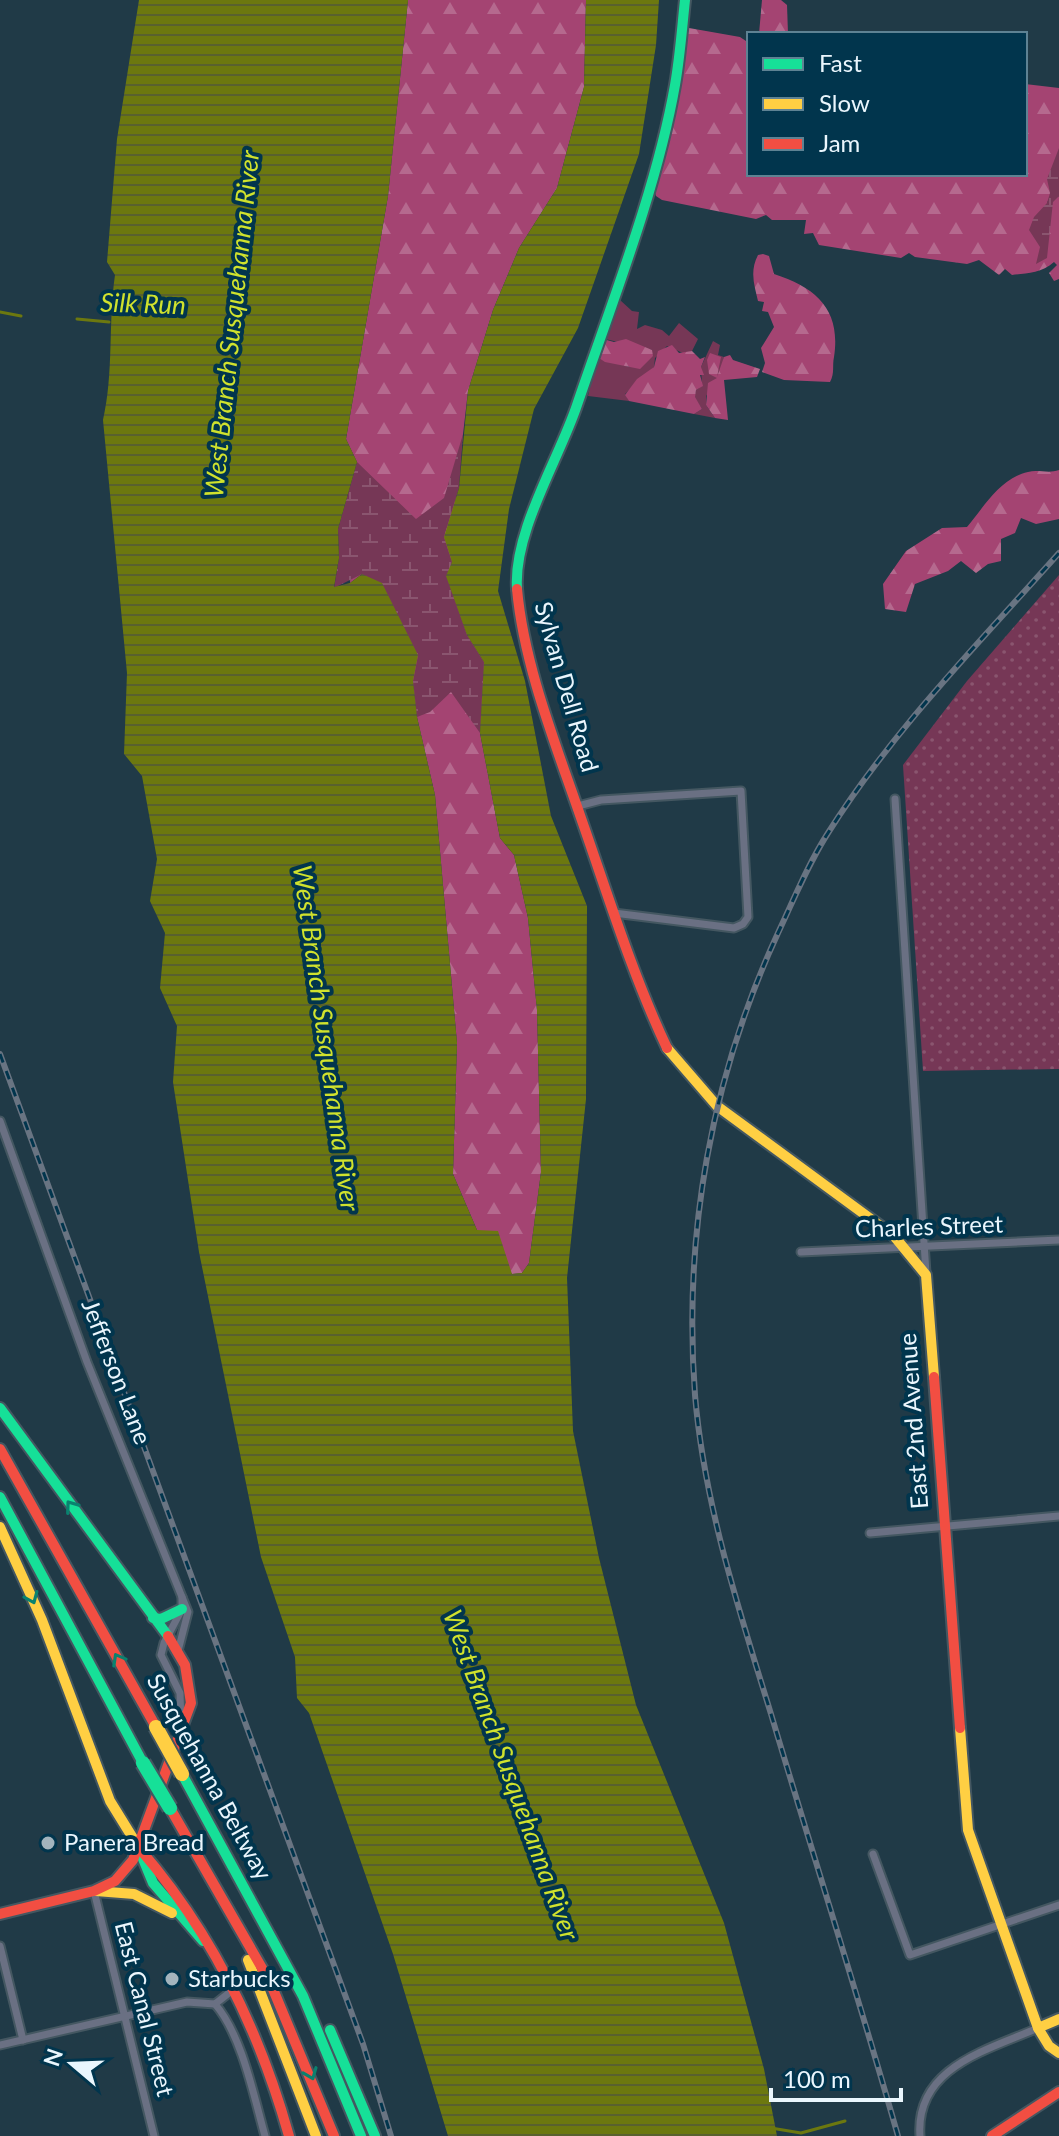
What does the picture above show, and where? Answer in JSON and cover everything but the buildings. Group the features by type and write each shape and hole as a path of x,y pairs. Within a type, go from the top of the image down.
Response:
{"main road":[{"name":"Sylvan Dell Road","path":"685,0 675,85 654,172 576,409 526,534 516,573 519,610 536,683 656,1029 681,1068 723,1112 906,1247 926,1275"},
{"name":"East 2nd Avenue","path":"926,1275 968,1830 1038,2028 1049,2046 1059,2053"},
{"path":"0,1408 168,1636 189,1676 191,1697 139,1848 125,1871 94,1891"},
{"name":"Susquehanna Beltway","path":"0,1449 244,1884 316,2023 361,2136"},
{"name":"Susquehanna Beltway","path":"0,1497 143,1763 270,1982 334,2136"},
{"path":"0,1527 42,1620 110,1801 139,1848 153,1883 186,1925 209,1948"},
{"path":"153,1618 161,1619 182,1603"},
{"path":"139,1848 163,1873 195,1920 234,1989 247,2015 284,2116 287,2136"},
{"path":"211,1879 268,2004 316,2136"},
{"path":"244,1884 317,2004 375,2136"},
{"path":"0,1914 94,1891 117,1891 149,1899 186,1925"},
{"path":"1038,2028 1059,2019"},
{"path":"992,2136 1059,2092"}],"street":[{"path":"578,806 601,800 741,791 748,917 743,924 734,928 614,913"},
{"name":"East 2nd Avenue","path":"895,799 926,1275"},
{"name":"Jefferson Lane","path":"0,1121 92,1377 182,1603"},
{"name":"Charles Street","path":"801,1252 906,1247 925,1249 1059,1240"},
{"path":"870,1533 944,1529 1059,1516"},
{"path":"179,1737 180,1693 161,1655 182,1603"},
{"path":"178,1651 188,1612 182,1603"},
{"path":"873,1854 910,1955 1059,1905"},
{"name":"East Canal Street","path":"94,1891 154,2136"},
{"path":"0,1946 23,2040"},
{"path":"0,2045 195,2000 215,2004 234,1989"},
{"path":"215,2004 246,2072 265,2136"},
{"path":"920,2136 924,2102 945,2073 1038,2028"}],"green space":[{"path":"408,0 586,0 584,87 557,188 519,248 493,310 468,391 450,547 452,562 447,576 467,635 484,662 480,733 500,838 514,855 528,918 537,1010 541,1172 529,1263 522,1273 512,1274 477,1230 453,1174 457,1043 435,795 417,717 413,681 362,574 350,583 357,462 346,439 388,196"},
{"path":"762,0 781,0 787,5 788,32 759,32"},
{"path":"689,28 740,37 747,42 747,176 1027,176 1027,84 1059,88 1059,175 1047,203 1059,196 1059,279 1054,281 1049,273 1057,265 1054,262 1033,272 1012,275 1005,269 999,275 979,260 967,264 915,257 909,253 901,258 819,245 813,233 804,234 806,220 772,220 766,215 756,219 662,200 656,196 653,186"},
{"path":"1059,148 1059,196 1053,202 1047,258 1036,264 1040,247 1029,230 1034,217 1047,203 1050,193 1047,179"},
{"path":"758,255 769,256 774,274 803,286 830,314 835,341 830,382 784,380 762,372 765,363 761,348 774,327 768,312 762,311 764,302 758,301 754,285 755,261"},
{"path":"627,279 620,300 632,311 639,312 637,329 645,325 662,330 669,336 679,323 698,339 692,351 685,354 667,346 655,358 654,367 625,394 629,401 588,396 596,356 629,367 652,350 601,338 621,283"},
{"path":"603,339 614,342 626,339 652,350 653,356 640,369 605,362 596,356"},
{"path":"713,341 720,345 718,355 724,357 721,374 706,396 706,405 715,418 694,414 702,409 694,397 696,390 702,386 701,367"},
{"path":"672,345 679,353 692,351 700,359 705,357 701,367 704,375 700,375 703,386 696,390 695,397 702,409 694,414 629,401 625,395 637,379 654,367 658,351"},
{"path":"710,353 721,357 717,377 724,357 730,355 733,360 760,369 757,377 724,380 728,420 715,418 706,405 708,383 717,378 709,374 707,360"},
{"path":"463,434 459,488 444,537 452,562 447,576 467,635 484,662 480,733 451,692 430,712 417,717 413,681 418,655 362,574 334,588 339,558 338,529 357,462 416,519 444,498"},
{"path":"1059,470 1059,519 1036,524 1021,518 1015,533 1001,539 1001,561 988,564 976,573 961,561 948,571 915,584 906,612 885,609 883,584 906,551 942,528 967,527 993,494 1018,475"},
{"path":"1059,575 1059,1069 923,1071 903,765 967,681"}],"water":[{"name":"West Branch Susquehanna River","path":"139,0 408,0 388,196 346,439 357,462 338,529 339,558 334,587 350,583 362,574 382,583 418,655 413,681 417,717 435,795 457,1043 453,1174 477,1230 498,1231 512,1274 522,1273 529,1263 541,1172 537,1010 528,918 514,855 500,838 480,733 484,662 467,635 446,576 452,562 444,537 459,488 468,391 493,310 519,248 557,188 584,87 586,0 659,0 656,45 639,154 578,328 534,409 509,509 498,591 525,681 551,816 587,906 586,1099 567,1278 573,1431 599,1558 636,1705 724,1923 764,2069 777,2136 448,2136 393,1954 309,1713 297,1698 295,1657 261,1557 199,1252 173,1082 177,1026 160,988 165,933 150,901 157,859 142,776 124,754 127,673 103,420 109,384 115,275 107,262 117,139"}],"waterway":[{"name":"Silk Run","path":"0,312 21,316"},
{"name":"Silk Run","path":"77,319 109,322"},
{"path":"771,2128 801,2133 845,2121"}],"railway":[{"path":"898,2136 747,1636 724,1556 706,1476 695,1395 692,1335 698,1217 719,1101 735,1044 778,933 814,857 853,795 908,723 1059,553"},
{"path":"0,1054 363,2044 391,2136"}],"traffic: fast":[{"path":"517,589 518,567 529,520 577,405 657,164 675,85 685,0"},
{"path":"0,1408 168,1636"},
{"path":"0,1497 143,1763"},
{"path":"153,1618 161,1619 182,1609"},
{"path":"143,1763 170,1808"},
{"path":"182,1774 303,1996 361,2136"},
{"path":"141,1854 153,1883 203,1941"},
{"path":"330,2030 375,2136"}],"traffic: slow":[{"path":"667,1048 717,1106 894,1236 926,1275 934,1377"},
{"path":"0,1527 42,1620 110,1801 139,1848"},
{"path":"156,1727 182,1774"},
{"path":"960,1728 968,1830 1038,2028 1059,2019"},
{"path":"96,1891 134,1894 172,1913"},
{"path":"248,1960 316,2136"},
{"path":"1038,2028 1049,2046 1059,2053"}],"traffic: jam":[{"path":"517,589 526,647 552,734 632,963 667,1048"},
{"path":"934,1377 960,1728"},
{"path":"0,1449 156,1727"},
{"path":"0,1914 94,1891 115,1881 133,1860 191,1703 185,1665 168,1636"},
{"path":"170,1808 270,1982 334,2136"},
{"path":"139,1848 189,1913 230,1983 263,2058 289,2136"},
{"path":"992,2136 1059,2092"}],"place":[{"name":"Panera Bread","path":"48,1843"},
{"name":"Starbucks","path":"172,1979"}]}
